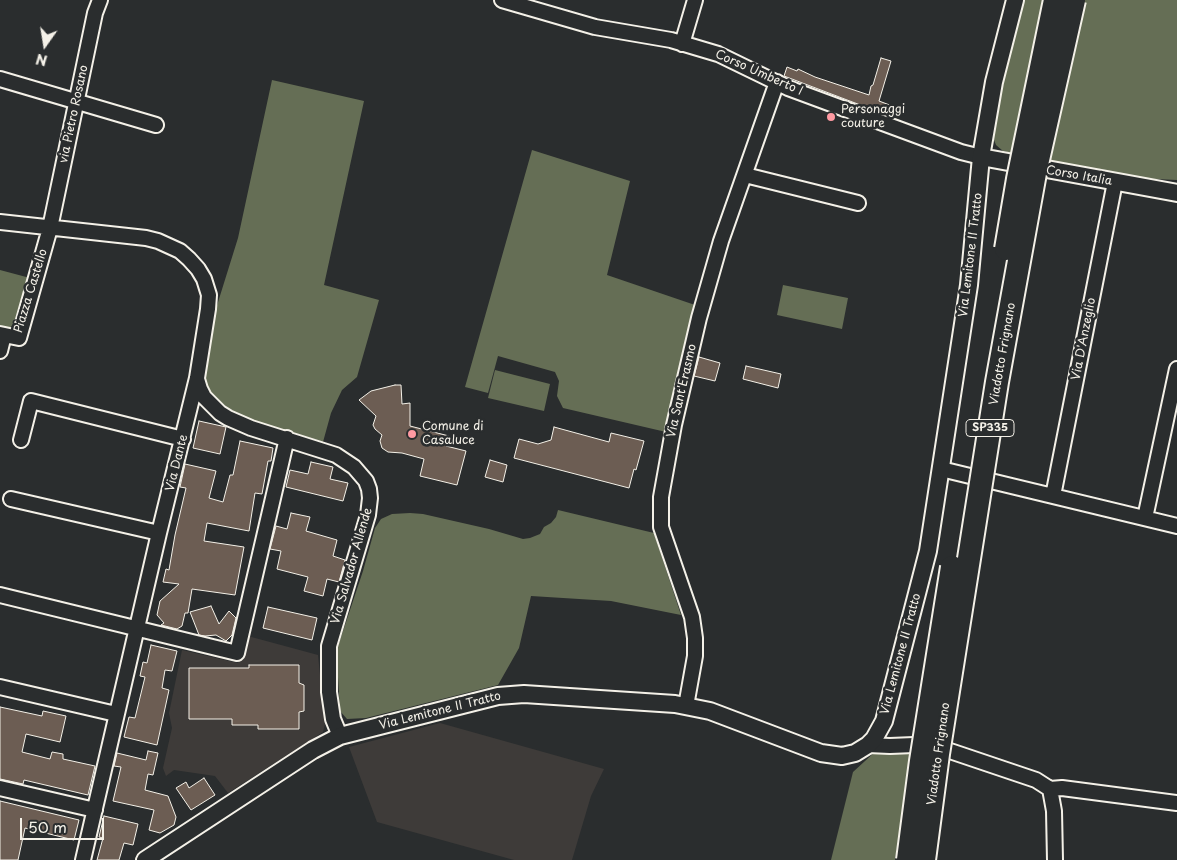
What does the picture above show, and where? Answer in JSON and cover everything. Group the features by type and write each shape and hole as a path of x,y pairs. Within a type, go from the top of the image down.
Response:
{"highway":[{"name":"Viadotto Frignano","path":"908,860 921,761 944,615 1018,179 1055,0"},
{"name":"Viadotto Frignano","path":"924,860 938,754 997,382 1036,173 1074,0"}],"street":[{"name":"via Pietro Rosano","path":"50,228 95,13 100,0"},
{"name":"Corso Umberto I","path":"502,0 595,27 671,40 718,54 778,82 961,152 981,157"},
{"path":"682,44 695,0"},
{"name":"Via Lemitone II Tratto","path":"145,860 313,750 340,736 498,696 524,694 675,704 710,711 821,752 842,756 855,753 868,745 874,739 884,721 928,551 969,285 981,157 994,82 1015,0"},
{"path":"0,79 77,100 156,125"},
{"name":"Via Sant'Erasmo","path":"686,706 695,656 695,638 692,617 662,527 661,497 674,425 699,318 721,241 778,82"},
{"name":"Corso Italia","path":"981,157 1177,193"},
{"path":"744,175 858,203"},
{"name":"Via D'Anzeglio","path":"1054,496 1115,182"},
{"name":"Via Dante","path":"0,222 152,240 170,246 189,259 198,269 204,279 209,295 197,378 136,628 83,860"},
{"name":"Piazza Castello","path":"2,334 19,338 50,228"},
{"path":"0,351 2,334"},
{"path":"1145,518 1177,369"},
{"name":"Via Salvador Allende","path":"197,378 204,397 220,413 241,424 324,450 341,458 361,474 369,489 370,498 365,527 329,646 329,692 333,719 340,736"},
{"path":"21,440 30,401 183,439"},
{"path":"0,595 237,653 287,438"},
{"path":"941,469 1177,526"},
{"path":"11,498 159,532"},
{"path":"0,687 116,714"},
{"path":"868,745 914,745"},
{"path":"950,751 1036,780 1050,789 1062,788 1177,803"},
{"path":"0,788 94,810"},
{"path":"1050,789 1054,811 1055,860"}],"shaded area":[{"path":"244,635 318,655 325,724 323,732 228,793 215,776 174,770 166,776 163,768 172,728 169,713 182,650 238,663"},
{"path":"440,723 604,769 591,796 572,860 514,860 377,822 349,747"}],"green space":[{"path":"1021,0 1177,0 1177,180 1131,178 1053,163 1003,151 996,145 992,135 996,105"},
{"path":"272,80 364,101 324,285 379,300 357,377 342,390 331,413 323,442 250,420 232,411 216,399 207,387 204,377 214,315 238,238"},
{"path":"532,150 630,181 607,275 695,305 666,432 563,408 557,396 559,381 555,372 498,356 488,393 465,387"},
{"path":"0,270 30,278 17,323 9,328 0,328"},
{"path":"783,285 848,298 842,329 777,315"},
{"path":"495,370 550,384 544,411 488,398"},
{"path":"558,510 654,533 681,615 611,601 531,596 519,648 498,685 366,718 347,719 340,711 338,646 375,528 381,519 392,514 423,514 523,539 540,534 544,527 556,517"},
{"path":"877,750 912,750 895,860 831,860 853,772"}],"building":[{"path":"881,58 891,61 879,101 895,107 892,117 784,76 787,67 797,71 798,69 815,77 869,95"},
{"path":"699,357 720,363 715,381 694,376"},
{"path":"746,366 781,374 778,388 743,379"},
{"name":"Comune di Casaluce","path":"401,385 402,404 410,403 410,426 449,436 446,446 466,451 457,485 420,476 424,459 402,453 388,452 382,448 380,441 382,435 373,425 376,416 359,400 371,391"},
{"path":"199,421 226,427 220,454 193,448"},
{"path":"554,427 609,442 611,433 644,441 629,488 514,458 519,439 538,444 551,440"},
{"path":"240,441 273,448 271,461 268,461 262,494 255,493 249,531 207,523 204,541 244,547 235,595 192,589 188,613 185,613 182,626 177,629 161,625 164,623 157,615 160,601 179,584 163,582 166,569 169,570 186,488 180,487 185,464 216,471 209,498 223,502 230,475 233,475"},
{"path":"490,460 507,465 503,482 485,477"},
{"path":"311,462 333,467 330,479 348,483 343,501 286,487 290,470 308,474"},
{"path":"291,513 310,517 306,531 337,540 333,556 345,560 339,582 327,579 323,596 304,591 308,577 277,569 281,551 270,549 276,526 287,529"},
{"path":"211,606 219,624 229,611 236,618 232,635 226,641 216,635 199,635 190,612"},
{"path":"268,607 317,618 312,640 263,628"},
{"path":"151,645 177,651 172,671 165,670 162,688 169,690 157,745 124,737 129,717 135,718 145,677 140,676 143,662 147,663"},
{"path":"249,665 299,665 299,683 304,685 304,711 299,712 299,729 258,729 258,725 232,725 232,719 189,719 189,668 249,668"},
{"path":"0,707 42,716 43,711 66,716 60,742 26,734 22,752 50,759 52,752 63,754 63,759 95,766 88,795 24,780 23,784 0,779"},
{"path":"148,751 158,753 153,775 148,774 145,790 168,796 176,817 174,825 160,833 149,830 154,810 113,801 121,767 114,766 117,753 146,760"},
{"path":"204,778 215,795 191,810 176,788 186,782 189,788"},
{"path":"0,801 79,820 74,840 25,828 18,860 0,860"},
{"path":"104,816 138,824 133,845 124,843 119,860 97,860 103,838 99,837"}],"place":[{"name":"Personaggi couture","path":"831,117"},
{"name":"Comune di Casaluce","path":"412,434"}]}
